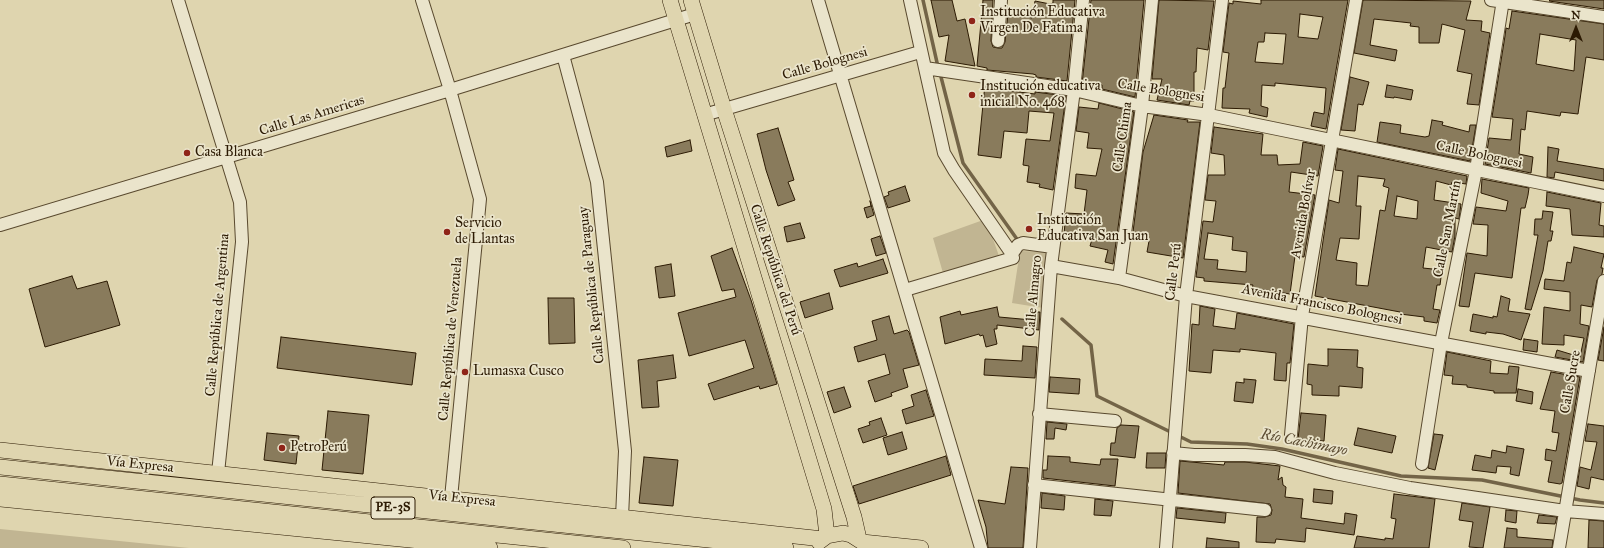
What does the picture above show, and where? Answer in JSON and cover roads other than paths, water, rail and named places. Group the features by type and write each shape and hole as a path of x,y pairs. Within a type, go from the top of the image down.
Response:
{"main road":[{"name":"Calle República del Perú","path":"670,0 824,509 822,541"},
{"name":"Calle República del Perú","path":"693,7 862,543"},
{"name":"Vía Expresa","path":"0,450 622,516 822,541 844,533 862,543 921,548"},
{"name":"Vía Expresa","path":"0,467 786,548"},
{"name":"PE-3S","path":"0,484 414,526 600,547 623,548"},
{"path":"416,510 457,498"},
{"name":"PE-3S","path":"0,499 490,548"},
{"path":"568,511 605,529"},
{"path":"414,526 458,545"}],"street":[{"name":"Calle República de Argentina","path":"178,0 240,202 242,242 218,473"},
{"name":"Calle República de Venezuela","path":"422,0 450,90 480,199 457,498"},
{"path":"818,0 981,548"},
{"path":"910,0 920,52 928,68 944,153 954,170 1018,247"},
{"path":"998,41 1001,0"},
{"name":"Calle Almagro","path":"1030,548 1051,266 1074,90 1083,0"},
{"name":"Calle Chima","path":"1119,278 1142,106 1152,0"},
{"name":"Calle Perú","path":"1166,548 1186,296 1222,0"},
{"name":"Avenida Bolívar","path":"1291,435 1302,316 1356,0"},
{"path":"1499,1 1604,17"},
{"name":"Calle San Martín","path":"1422,464 1440,343 1476,170 1499,1"},
{"name":"Calle Las Americas","path":"0,225 563,55 676,19 693,7"},
{"name":"Calle Bolognesi","path":"704,115 920,52"},
{"name":"Calle República de Paraguay","path":"563,55 597,182 625,451 622,516"},
{"name":"Calle Bolognesi","path":"928,68 1074,90 1142,106 1209,115 1604,196"},
{"path":"905,290 1013,258 1018,247"},
{"path":"1018,247 1053,247"},
{"name":"Avenida Francisco Bolognesi","path":"1051,266 1119,278 1186,296 1302,316 1589,371"},
{"name":"Calle Sucre","path":"1559,548 1604,281"},
{"path":"1039,414 1115,421"},
{"path":"1173,448 1194,455 1245,455 1275,457 1335,473 1410,488 1565,507 1604,514"},
{"path":"1034,485 1265,510"}],"waterway":[{"name":"Río Cachimayo","path":"923,0 938,67"},
{"name":"Río Cachimayo","path":"940,73 963,163 1019,242"},
{"name":"Río Cachimayo","path":"1062,319 1091,345 1097,396 1191,442 1247,444 1282,449 1401,476 1482,480 1580,500 1604,503"}],"place":[{"name":"Institución Educativa Virgen De Fatima","path":"972,21"},
{"name":"Institución educativa inicial No. 468","path":"972,95"},
{"name":"Casa Blanca","path":"187,153"},
{"name":"Institución Educativa San Juan","path":"1029,229"},
{"name":"Servicio de Llantas","path":"447,232"},
{"name":"Lumasxa Cusco","path":"465,372"},
{"name":"PetroPerú","path":"282,448"}]}
